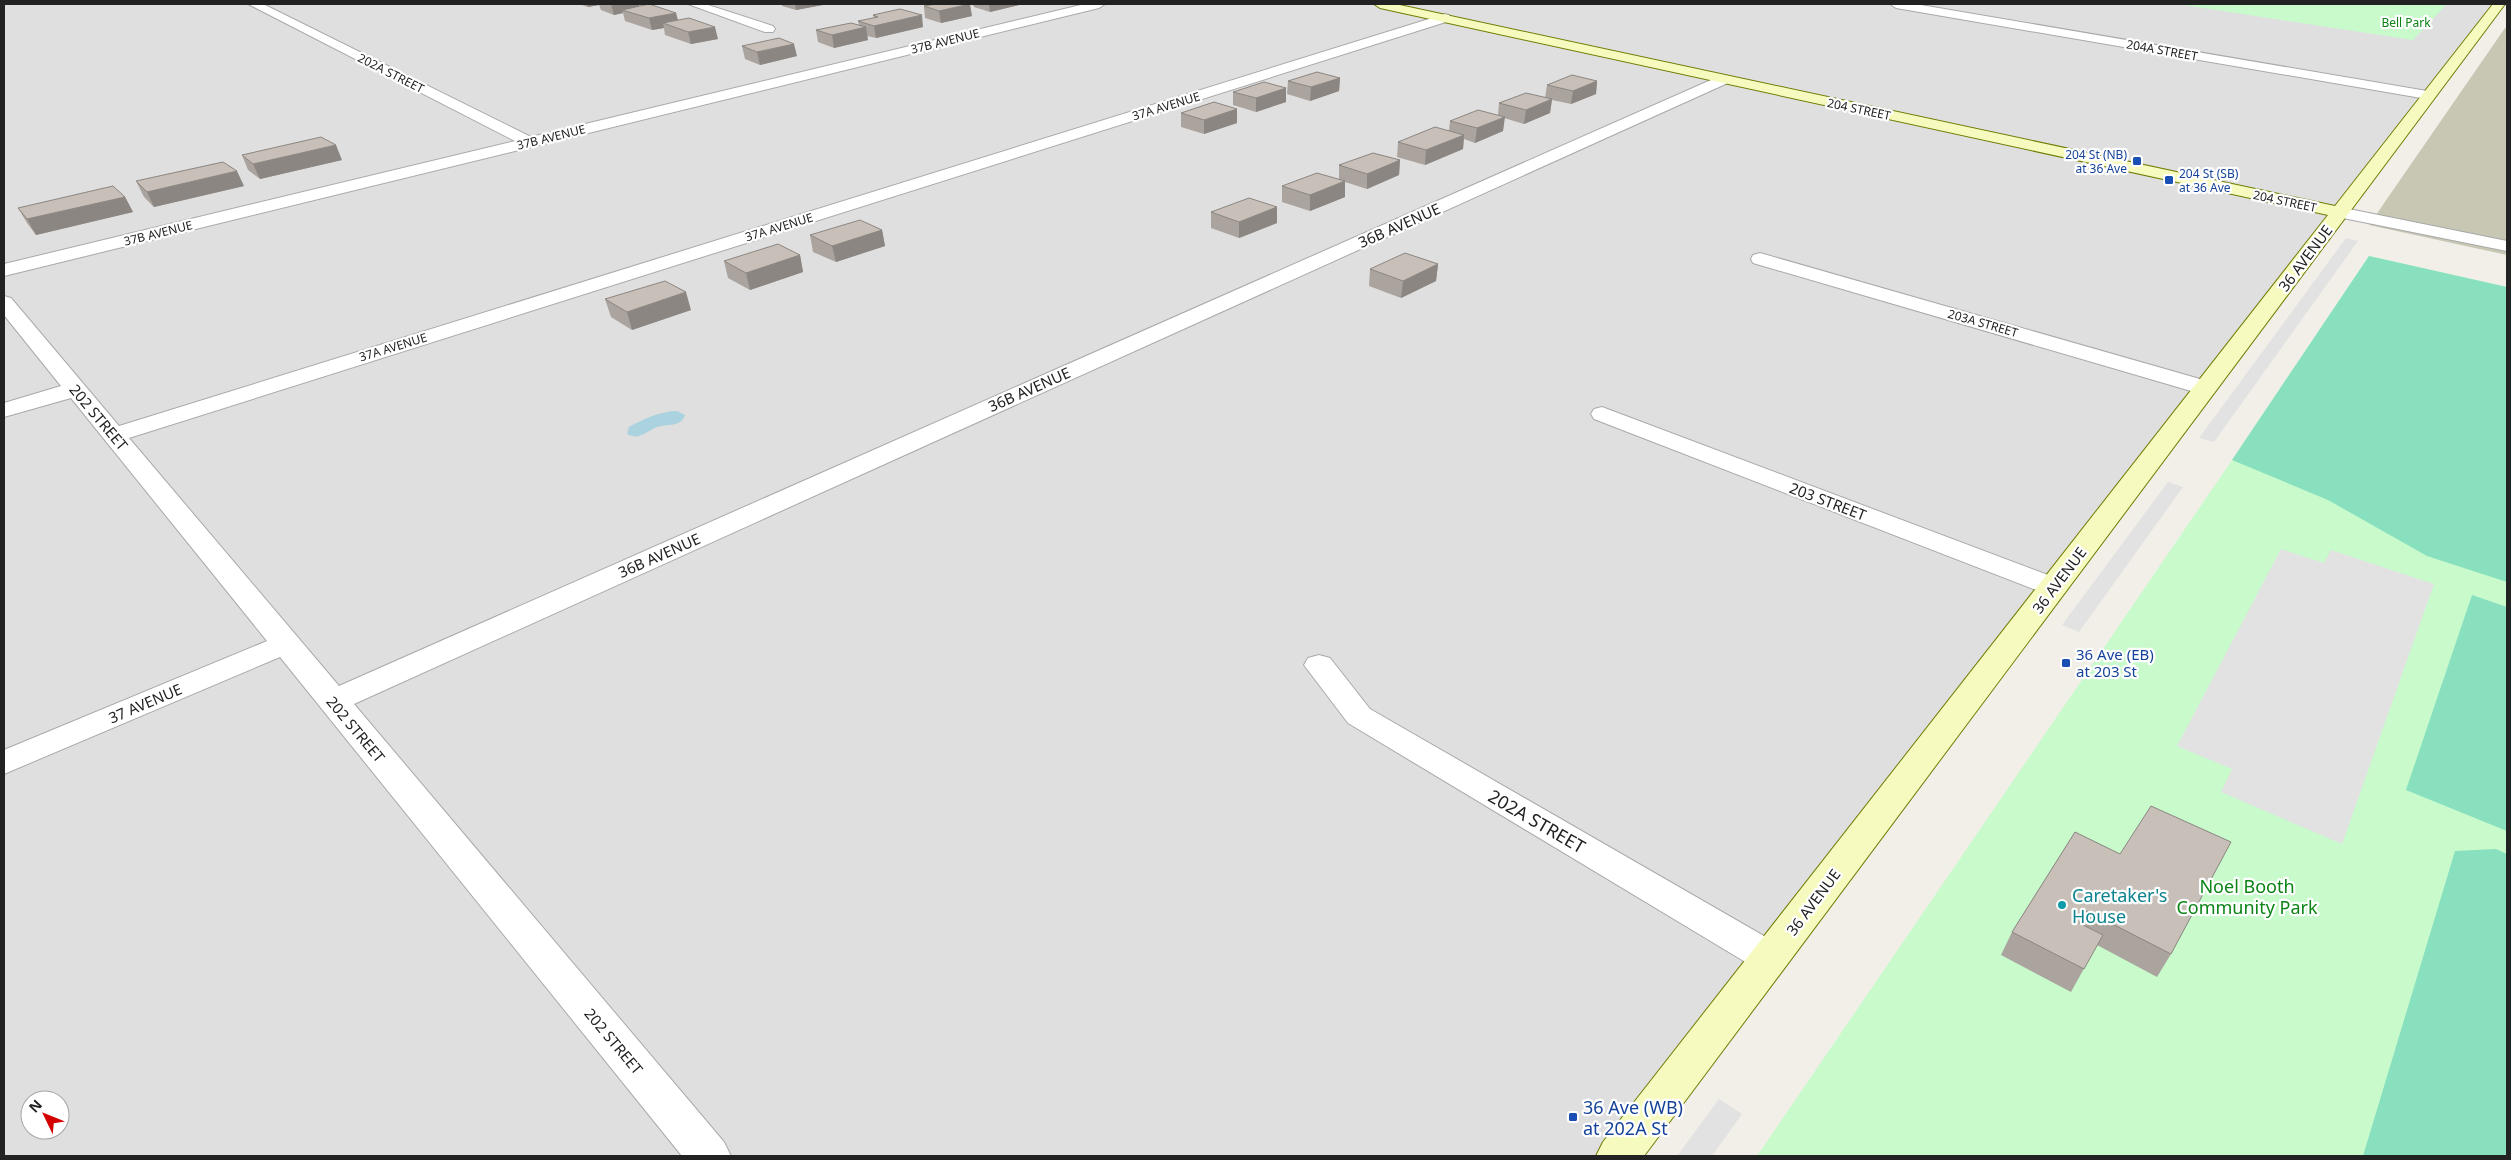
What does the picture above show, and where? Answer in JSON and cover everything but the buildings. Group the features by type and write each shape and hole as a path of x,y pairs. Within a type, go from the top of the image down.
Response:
{"main road":[{"name":"204 STREET","path":"1380,4 2339,212"},
{"name":"36 AVENUE","path":"1618,1156 2206,388 2427,95 2499,4"},
{"path":"2486,20 2500,22"}],"street":[{"name":"202A STREET","path":"254,4 528,142"},
{"path":"698,5 719,4"},
{"name":"37B AVENUE","path":"4,270 1099,4"},
{"name":"204A STREET","path":"1896,4 2427,95"},
{"path":"698,5 769,29"},
{"name":"37A AVENUE","path":"114,435 1444,18"},
{"name":"36B AVENUE","path":"333,701 1725,79"},
{"path":"2339,212 2507,246"},
{"name":"203A STREET","path":"1760,259 2206,388"},
{"name":"202 STREET","path":"4,302 710,1156"},
{"path":"4,410 76,389"},
{"name":"203 STREET","path":"1602,414 2054,587"},
{"name":"37 AVENUE","path":"4,763 286,644"},
{"name":"202A STREET","path":"1319,665 1359,716 1770,958"}],"shaded area":[{"path":"4,4 2498,4 1614,1156 4,1156"},
{"path":"2505,28 2507,28 2507,255 2369,225"},
{"path":"2346,238 2358,241 2214,442 2199,438"},
{"path":"2168,482 2183,487 2079,632 2062,625"},
{"path":"2281,549 2324,563 2331,550 2434,584 2342,844 2221,792 2232,769 2177,746"},
{"path":"1719,1099 1742,1114 1712,1156 1677,1156"}],"green space":[{"name":"Bell Park","path":"2177,4 2447,4 2413,40"},
{"name":"Noel Booth Community Park","path":"2369,256 2507,287 2507,1156 1757,1156 2232,460"},
{"path":"2369,256 2507,287 2507,582 2427,556 2328,500 2232,460"},
{"path":"2472,595 2507,607 2507,831 2406,790"},
{"path":"2496,849 2507,854 2507,1156 2363,1156 2455,851"}],"water":[{"path":"677,411 685,415 681,422 657,427 639,436 627,434 629,427 640,421 658,414"}],"place":[{"name":"204 St (NB) at 36 Ave","path":"2137,161"},
{"name":"204 St (SB) at 36 Ave","path":"2169,180"},
{"name":"36 Ave (EB) at 203 St","path":"2066,663"},
{"name":"Caretaker's House","path":"2062,905"},
{"name":"36 Ave (WB) at 202A St","path":"1573,1117"}]}
